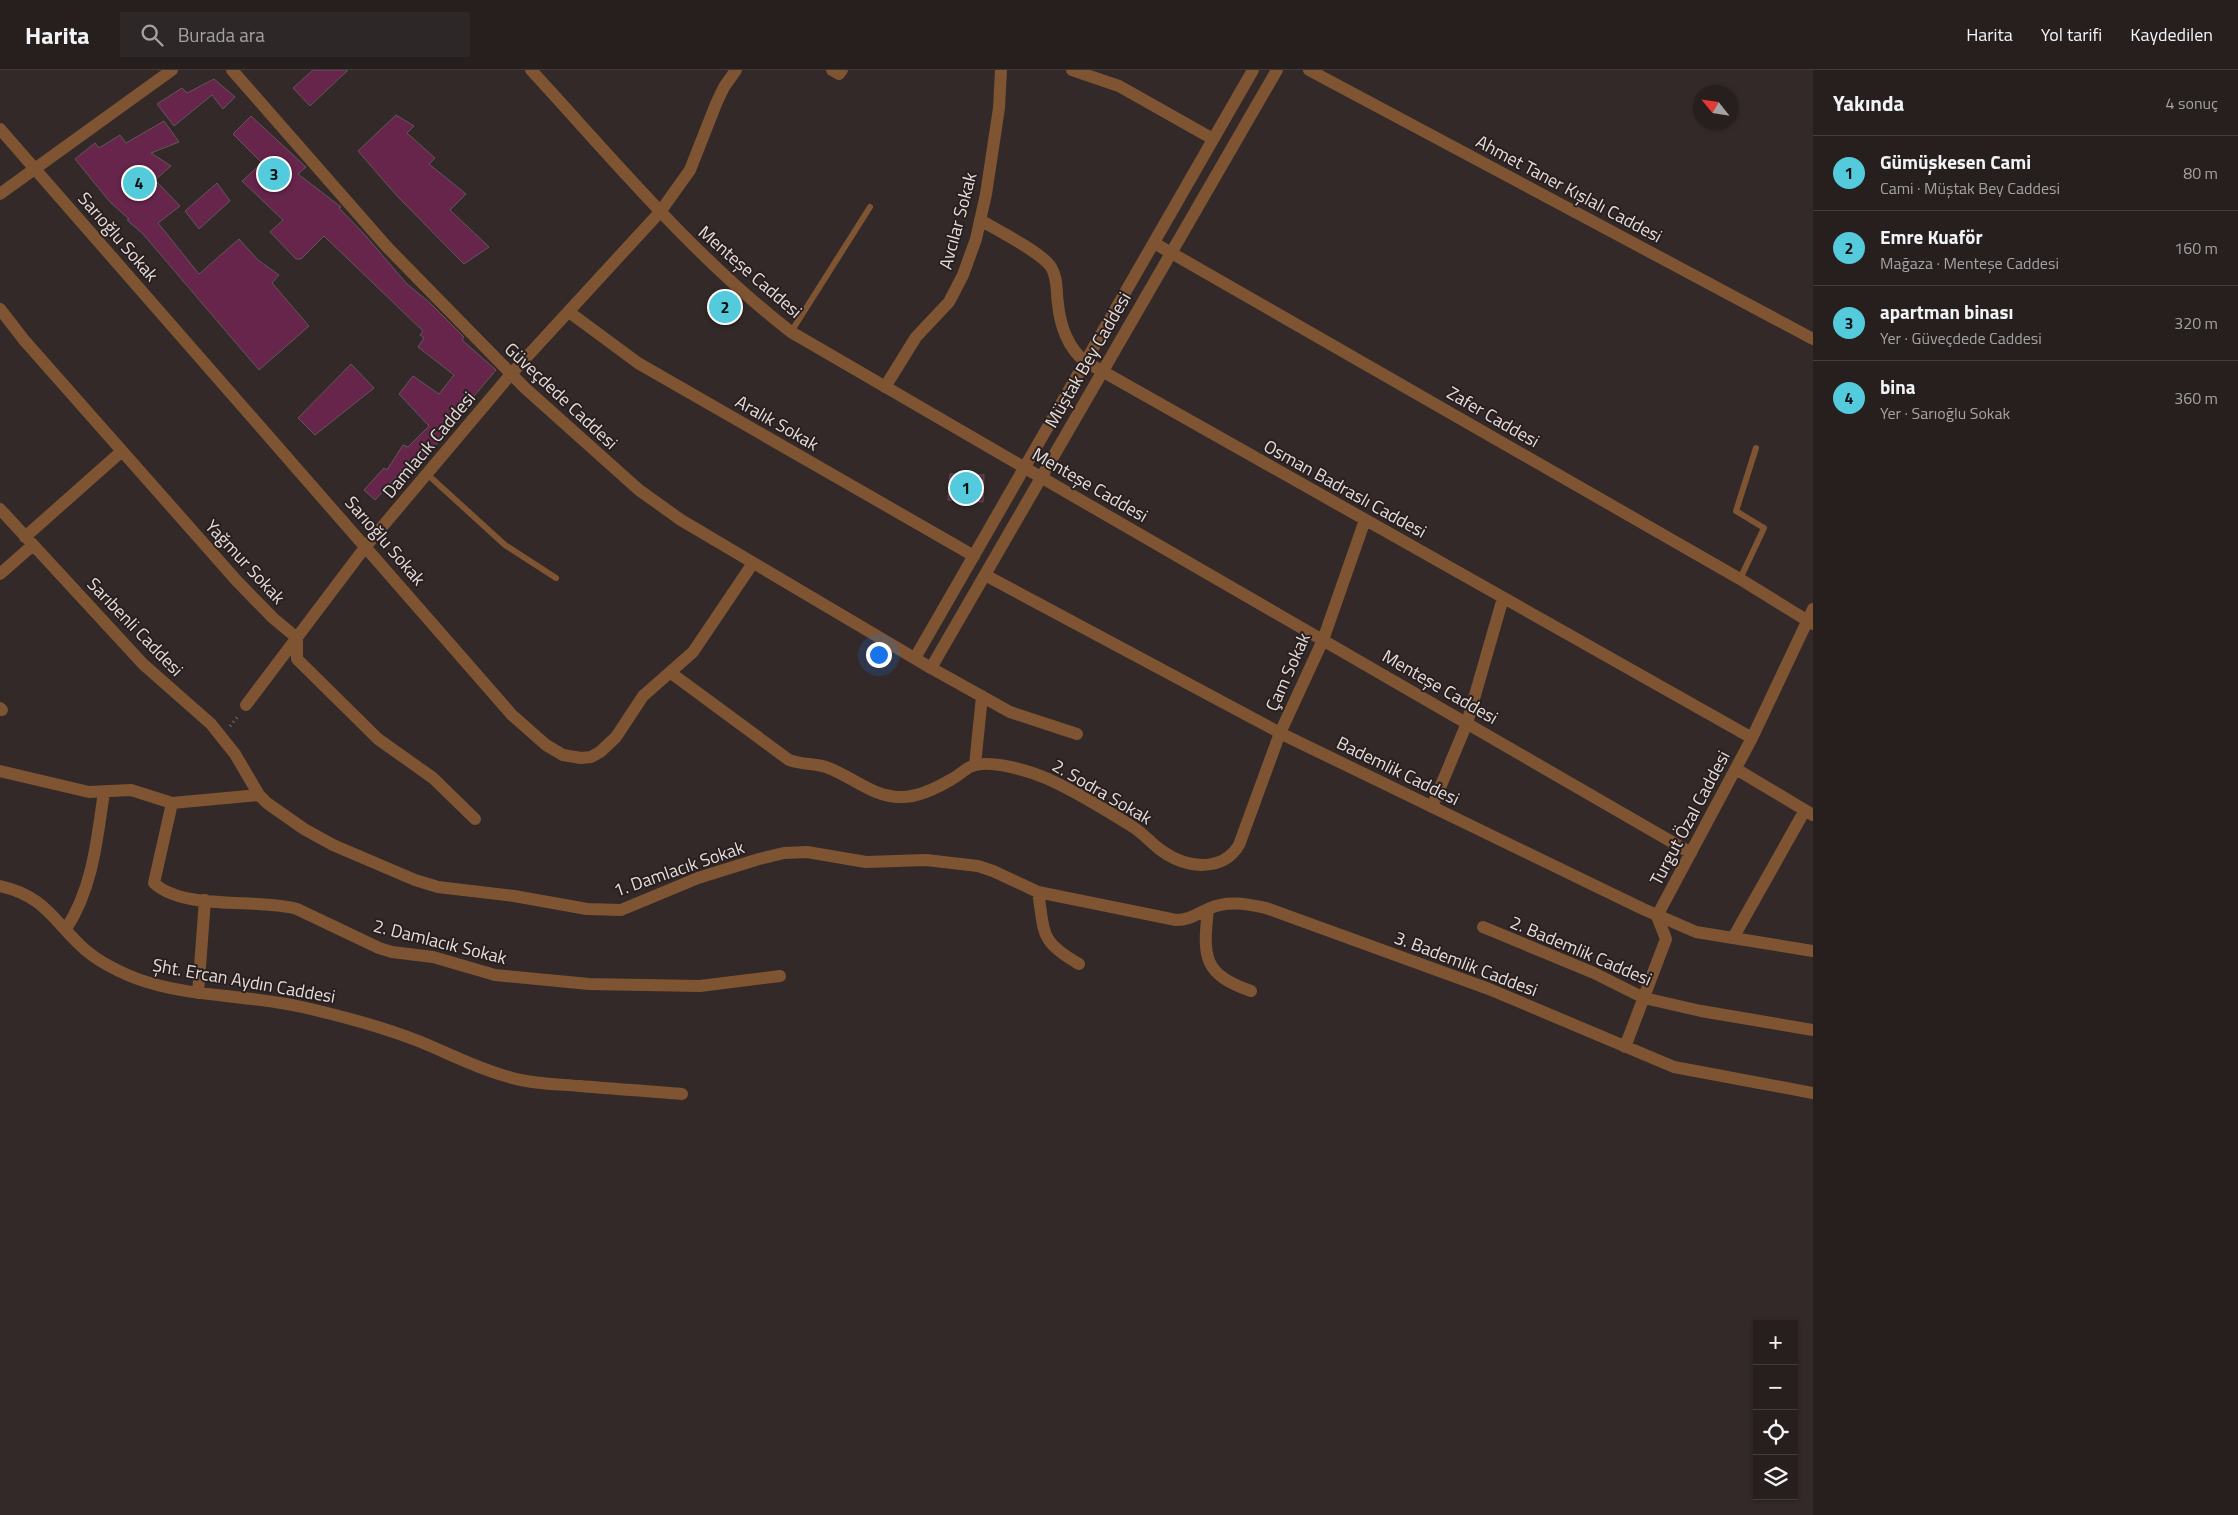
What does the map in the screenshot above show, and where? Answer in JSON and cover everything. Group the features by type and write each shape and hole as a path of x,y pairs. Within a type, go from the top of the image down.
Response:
{"street":[{"path":"0,194 36,170 172,70"},
{"name":"Güveçdede Caddesi","path":"232,70 386,247 511,374 638,490 681,520 753,563 931,668 1010,712 1077,734"},
{"name":"Menteşe Caddesi","path":"531,70 660,212 717,270 791,332 1691,852"},
{"name":"Damlacık Caddesi","path":"246,705 366,546 511,374 660,212 690,170 716,104 724,87 736,70"},
{"path":"832,70 839,74 842,70"},
{"name":"Avcılar Sokak","path":"885,387 916,338 944,309 956,291 970,257 980,220 999,108 1001,70"},
{"path":"1072,70 1119,86 1214,139"},
{"name":"Müştak Bey Caddesi","path":"915,658 1253,70"},
{"name":"Müştak Bey Caddesi","path":"931,668 1277,70"},
{"name":"Ahmet Taner Kışlalı Caddesi","path":"1309,70 1813,339"},
{"name":"Sarıoğlu Sokak","path":"0,129 512,715 546,745 564,755 581,758 591,757 600,752 616,737 643,696 685,661 701,641 753,563"},
{"name":"Osman Badraslı Caddesi","path":"980,220 1047,262 1055,278 1058,304 1068,340 1074,351 1086,362 1752,738"},
{"name":"Zafer Caddesi","path":"1154,243 1811,618"},
{"name":"Yağmur Sokak","path":"0,309 24,340 249,594 297,638"},
{"name":"Aralık Sokak","path":"568,312 638,363 974,556"},
{"path":"0,574 29,541 122,451"},
{"name":"Sarıbenli Caddesi","path":"0,509 142,664 196,710 222,738 235,754 259,795"},
{"name":"Çam Sokak","path":"1242,838 1280,733 1322,640 1365,520"},
{"name":"Bademlik Caddesi","path":"985,575 1280,733 1657,916 1696,932 1813,951"},
{"path":"1432,807 1467,723 1503,598"},
{"name":"Turgut Özal Caddesi","path":"1657,916 1736,769 1811,618"},
{"path":"297,638 297,659 378,739 433,778 475,819"},
{"path":"671,673 789,760 838,770 876,793 890,797 915,796 944,784 975,765 982,696"},
{"name":"2. Sodra Sokak","path":"975,765 1011,768 1044,777 1062,785 1138,830 1163,852 1183,862 1202,865 1217,863 1235,852 1242,838"},
{"path":"1733,938 1809,812 1736,769"},
{"path":"0,770 81,790 104,792 132,790 172,803 259,795"},
{"path":"66,929 77,913 87,887 104,792"},
{"name":"1. Damlacık Sokak","path":"259,795 304,830 368,861 415,880 438,887 514,896 588,909 610,911 631,908 698,878 759,859 807,852 866,862 926,860 970,865 993,871 1038,892 1176,920 1188,920 1208,909"},
{"name":"2. Damlacık Sokak","path":"172,803 154,883 167,892 206,900 283,905 297,909 379,948 434,957 495,976 589,984 654,986 700,986 780,976"},
{"name":"Şht. Ercan Aydın Caddesi","path":"0,886 23,893 36,900 52,913 80,945 114,970 157,986 299,1006 399,1034 488,1071 510,1078 536,1083 682,1094"},
{"path":"1038,892 1047,940 1060,953 1079,964"},
{"path":"198,993 206,900"},
{"name":"3. Bademlik Caddesi","path":"1208,909 1236,903 1266,908 1488,989 1680,1069 1813,1093"},
{"path":"1208,909 1205,933 1210,965 1219,977 1251,991"},
{"path":"1625,1047 1666,939 1657,916"},
{"name":"2. Bademlik Caddesi","path":"1483,927 1600,976 1644,998 1701,1011 1813,1030"}],"lane":[{"path":"791,332 870,207"},
{"path":"1740,579 1764,528 1736,511 1756,448"},
{"path":"427,474 505,545 556,578"}],"path":[{"path":"222,738 246,705"}],"building":[{"path":"313,70 348,70 310,106 293,88"},
{"path":"214,79 235,97 223,109 212,95 174,126 157,104 182,88 187,93"},
{"path":"396,115 414,126 407,133 435,158 429,164 466,194 450,210 489,247 464,264 398,197 358,151"},
{"path":"251,116 306,167 298,174 341,207 339,208 407,284 429,302 464,337 462,340 496,370 474,396 472,394 441,439 411,472 405,467 375,500 364,490 384,468 387,470 403,445 408,447 429,426 399,394 413,376 439,394 454,375 418,347 424,338 420,335 423,331 324,236 301,259 296,259 270,232 283,220 242,181 262,163 233,134"},
{"path":"164,121 179,142 151,153 171,166 155,180 180,206 158,223 199,274 239,239 258,260 279,275 272,283 309,326 259,370 143,234 110,202 75,159 95,143 99,148 120,135 126,143"},
{"path":"217,183 230,201 199,229 185,211"},
{"path":"351,364 374,388 315,435 298,418"},
{"path":"950,474 984,475 983,502 948,500"}],"place":[{"name":"apartman binası","path":"274,174"},
{"name":"bina","path":"139,183"},
{"name":"Emre Kuaför","path":"725,307"},
{"name":"Gümüşkesen Cami","path":"966,488"}]}
